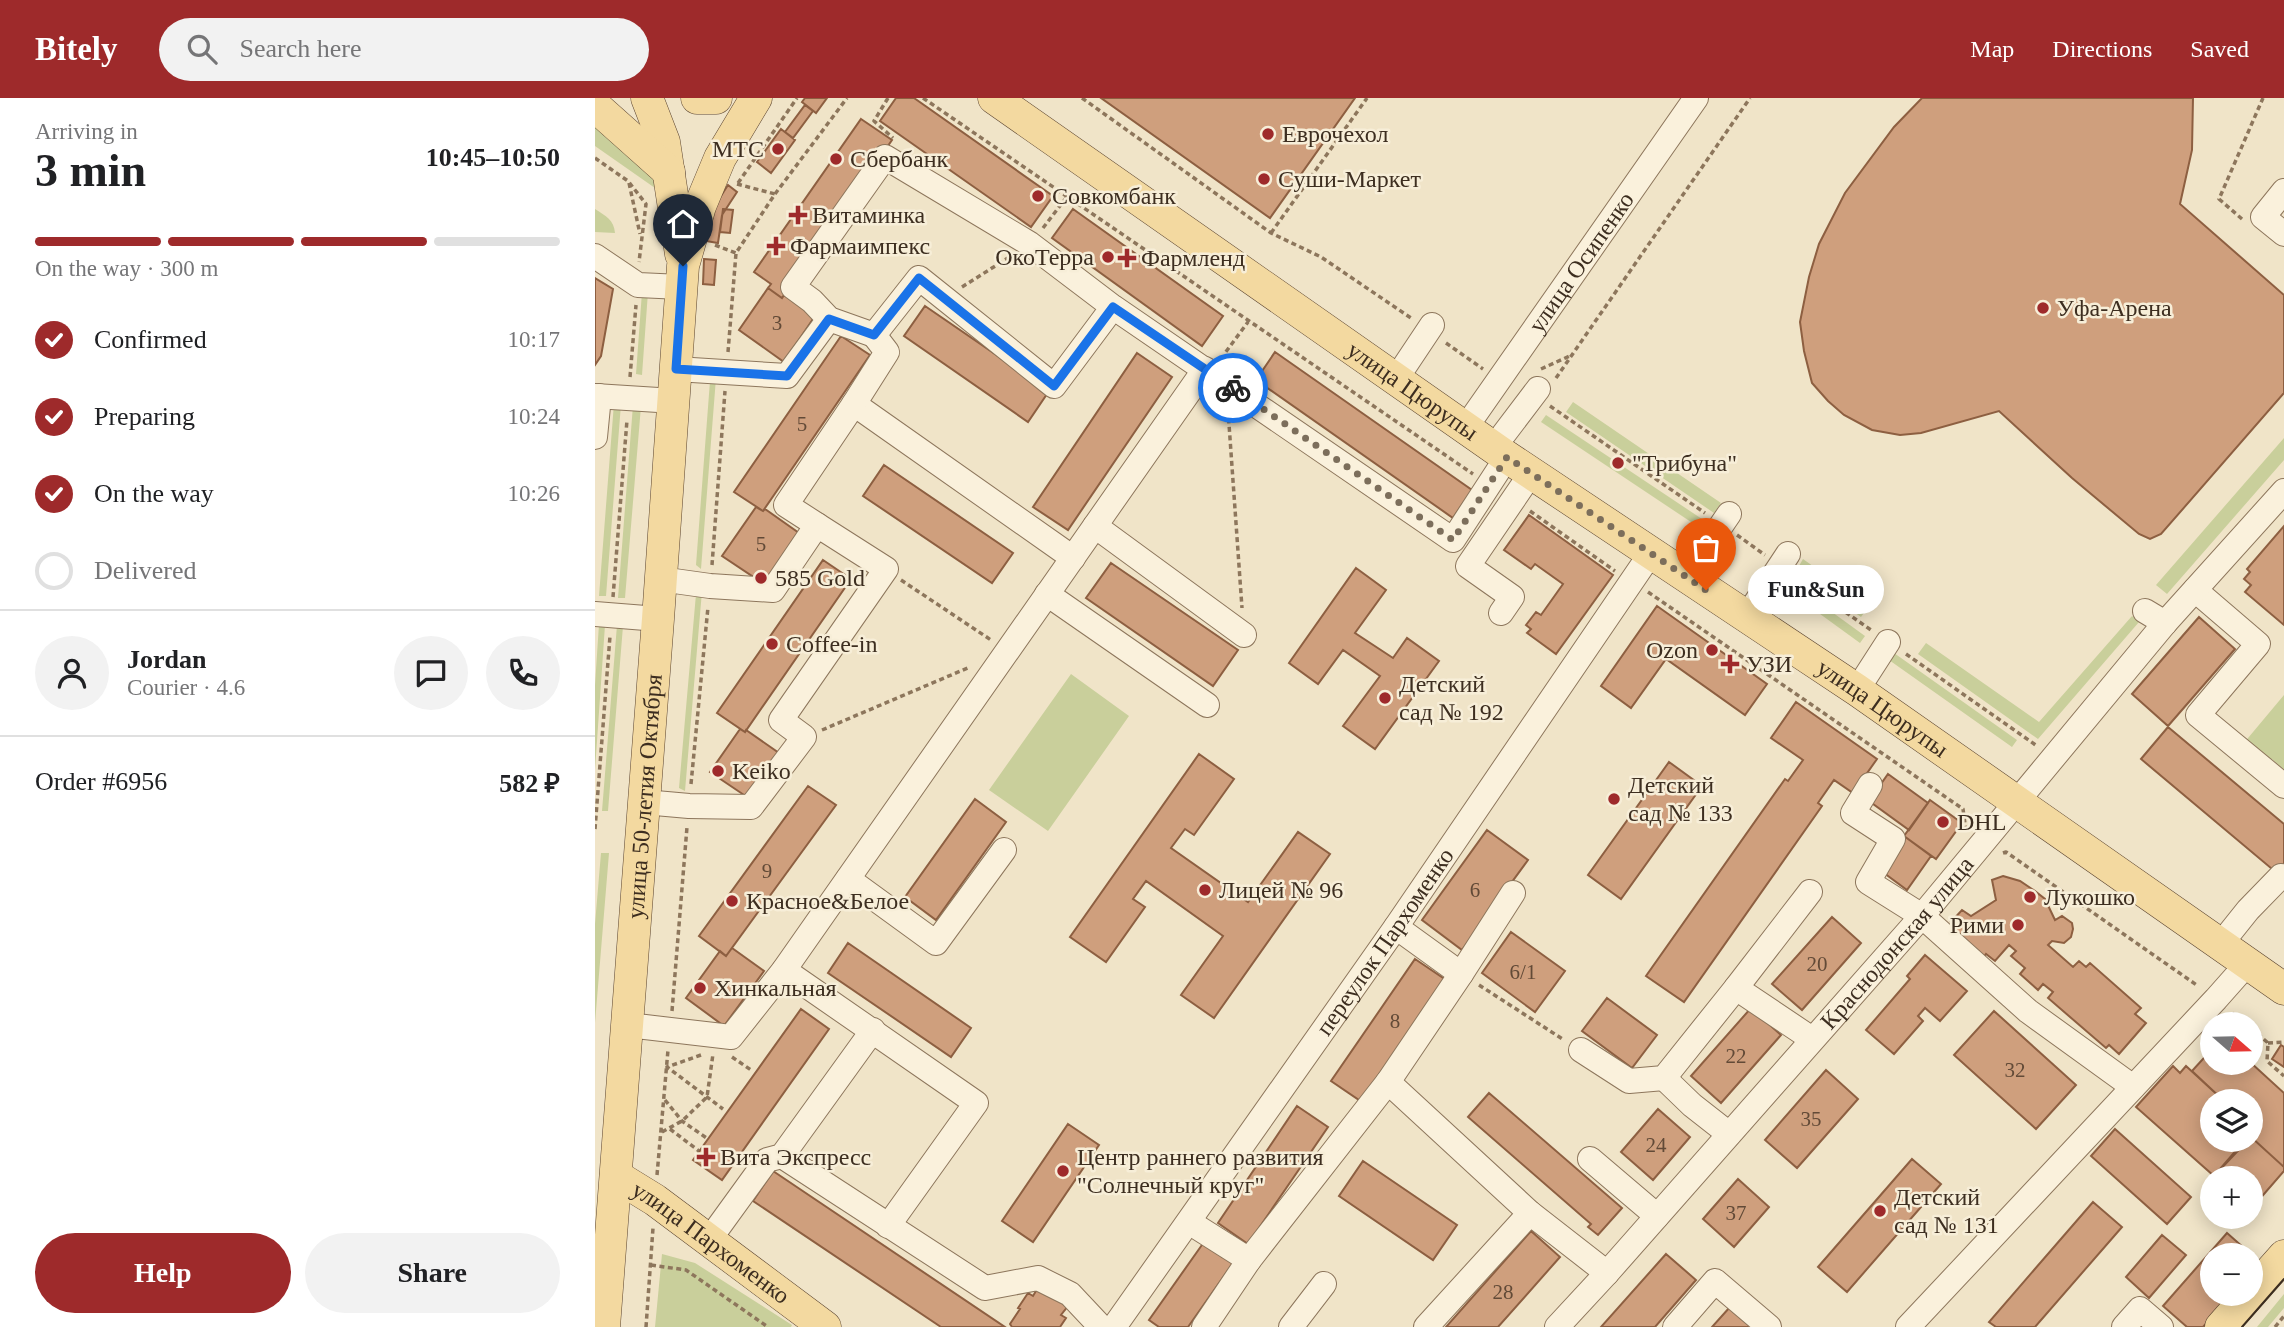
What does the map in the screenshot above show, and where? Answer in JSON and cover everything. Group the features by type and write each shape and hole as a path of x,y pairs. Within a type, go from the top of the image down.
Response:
{"main road":[{"name":"улица 50-летия Октября","path":"647,98 664,142 682,276"},
{"path":"697,98 716,98"},
{"name":"улица 50-летия Октября","path":"604,1327 606,1169 628,1026 682,276 700,206 720,158 756,98"},
{"name":"улица Цюрупы","path":"994,98 1511,459 1857,690 2284,989"},
{"path":"595,106 669,172"},
{"name":"улица Пархоменко","path":"606,1169 655,1200 824,1327"},
{"path":"2221,1327 2284,1256"}],"street":[{"name":"улица Осипенко","path":"1466,427 1691,102"},
{"path":"644,802 751,807 804,737 781,720 886,569 786,505 887,352 874,335 829,319 812,301 793,287 885,157 1030,244 1113,307 1453,540 1489,485 1511,459 1537,394"},
{"path":"2284,191 2263,217 2284,234"},
{"path":"595,256 638,285 682,276"},
{"path":"874,335 919,278 1054,386 1113,307"},
{"path":"676,369 787,376 829,319"},
{"path":"1396,379 1431,328"},
{"path":"628,1026 731,1037 784,970 848,880 1205,369"},
{"path":"595,437 597,396 674,401"},
{"path":"854,404 1073,558"},
{"path":"1501,613 1512,597 1468,566 1514,500 1511,459"},
{"name":"Краснодонская улица","path":"1559,1326 1922,916 2017,801 2155,617 2195,590 2284,491"},
{"path":"1686,578 1725,519"},
{"path":"660,579 710,586 773,590 817,526"},
{"path":"1095,526 1244,635"},
{"name":"переулок Пархоменко","path":"1116,1325 1396,927 1651,553"},
{"path":"1747,616 1784,560"},
{"path":"2195,590 2257,644 2198,715 2284,786"},
{"path":"1047,594 1207,705"},
{"path":"603,615 658,619"},
{"path":"1857,690 1888,642"},
{"path":"1870,785 1853,813 1893,839 1868,882 1922,916 2028,1011 2133,1087"},
{"path":"848,880 936,943 1004,850"},
{"path":"2220,945 2248,910 2281,876"},
{"path":"1581,1050 1629,1081 1664,1077 1809,892"},
{"path":"1204,1327 1249,1261 1388,1082 1513,893"},
{"path":"1396,927 1461,974"},
{"path":"1908,1327 2247,964"},
{"path":"784,970 976,1103 888,1226"},
{"path":"1735,988 1812,1039"},
{"path":"709,1240 767,1160 782,1156 873,1030"},
{"path":"1664,1077 1692,1105 1729,1134"},
{"path":"1388,1082 1530,1213 1607,1273"},
{"path":"782,1156 985,1288 1038,1278 1070,1294 1116,1325"},
{"path":"1590,1159 1657,1216"},
{"path":"1426,1327 1530,1213"},
{"path":"1189,1222 1249,1261"},
{"path":"1675,1327 1715,1281 1769,1327"},
{"path":"1291,1327 1324,1284"},
{"path":"2124,1327 2140,1309 2161,1327"}],"path":[{"path":"733,188 797,98"},
{"path":"726,374 736,253 775,194 848,98"},
{"path":"885,157 895,140 874,121 888,98"},
{"path":"923,98 1489,485"},
{"path":"1082,98 1271,233 1321,257 1431,328 1495,377 1501,377"},
{"path":"1271,233 1367,98"},
{"path":"1750,98 1599,318 1537,394 1784,560 1888,642 2037,746"},
{"path":"2247,223 2219,199 2263,98"},
{"path":"595,158 628,181 646,204 629,398 603,615 595,829"},
{"path":"628,181 641,239"},
{"path":"738,183 775,194"},
{"path":"711,243 736,253"},
{"path":"1244,635 1225,353 1248,322"},
{"path":"1514,500 1963,809 1967,835"},
{"path":"886,569 1007,652"},
{"path":"804,737 1007,652"},
{"path":"1998,854 2006,852 2231,1012"},
{"path":"1461,974 1581,1050"},
{"path":"2263,1038 2268,1042 2284,1042"},
{"path":"2268,1042 2267,1061 2284,1076"},
{"path":"661,1132 682,1121 707,1097 713,1051"},
{"path":"721,1053 713,1051 667,1067 723,1109"},
{"path":"729,1055 751,1070"},
{"path":"664,1099 682,1121 708,1139"},
{"path":"670,1129 699,1151"},
{"path":"646,1327 651,1265 686,1270 768,1327"},
{"path":"2274,1327 2284,1316"}],"green space":[{"path":"595,123 654,179 655,188 595,146"},
{"path":"595,209 611,222 615,233 595,232"},
{"path":"642,292 648,292 642,375 636,374"},
{"path":"716,378 701,569 696,565 710,381"},
{"path":"1573,402 1721,503 1714,513 1566,412"},
{"path":"614,403 621,404 606,596 599,596"},
{"path":"633,405 641,406 625,598 618,598"},
{"path":"1546,415 1708,523 1703,530 1541,422"},
{"path":"2284,438 2284,460 2167,594 2156,585"},
{"path":"1803,559 1869,606 1861,617 1796,571"},
{"path":"1792,583 1865,636 1860,643 1787,590"},
{"path":"702,591 685,791 679,788 696,594"},
{"path":"2132,616 2139,622 2038,739 1918,654 1926,643 2039,722"},
{"path":"599,624 605,625 595,770 595,685"},
{"path":"617,625 623,626 608,811 602,811"},
{"path":"1894,653 2017,740 2012,747 1889,660"},
{"path":"1071,674 1129,716 1048,831 989,790"},
{"path":"2284,695 2284,770 2272,759 2267,764 2243,744"},
{"path":"601,853 609,853 595,1023 595,924"},
{"path":"662,1254 695,1263 792,1325 791,1327 655,1327"},
{"path":"2284,1294 2284,1308 2268,1327 2257,1327"}],"building":[{"path":"805,98 827,98 816,113 802,102"},
{"path":"896,98 914,98 1053,196 1031,227 880,121"},
{"path":"1101,98 1355,98 1270,218"},
{"name":"Уфа-Арена","path":"1922,98 2193,98 2192,150 2180,204 2284,295 2284,393 2161,534 2150,539 2139,534 2072,478 1999,411 1921,433 1900,435 1872,430 1844,415 1812,383 1800,322 1819,244 1845,193 1894,127"},
{"path":"805,105 813,111 793,138 785,132"},
{"path":"861,119 892,140 782,298 768,288 771,284 754,272"},
{"path":"781,129 795,140 771,173 757,162"},
{"path":"728,185 737,192 722,215 718,243 706,241 710,213"},
{"path":"723,209 733,210 730,233 720,232"},
{"path":"1073,209 1223,316 1202,346 1052,238"},
{"path":"704,259 716,260 714,285 703,284"},
{"path":"595,278 613,289 601,356 595,365"},
{"path":"768,288 782,298 784,295 815,316 784,362 739,330"},
{"path":"925,306 1049,391 1028,422 904,336"},
{"path":"841,336 870,355 763,511 734,492"},
{"path":"1275,352 1472,490 1453,518 1256,380"},
{"path":"1137,353 1172,377 1068,530 1033,507"},
{"path":"884,465 1013,553 992,583 863,496"},
{"path":"756,507 763,511 765,509 799,533 764,584 722,556"},
{"path":"1529,515 1613,575 1556,654 1527,633 1531,629 1526,625 1536,612 1541,615 1563,584 1535,564 1531,569 1504,550"},
{"path":"2284,526 2284,625 2245,592 2251,585 2244,579 2250,572 2247,569"},
{"path":"823,560 851,579 745,732 717,713"},
{"path":"1111,563 1238,650 1213,686 1086,598"},
{"path":"1356,568 1386,590 1355,633 1393,658 1407,638 1439,661 1375,749 1343,726 1380,676 1343,650 1318,684 1289,663"},
{"path":"1657,606 1767,684 1745,715 1666,659 1631,708 1601,686"},
{"path":"2199,617 2235,649 2168,726 2132,694"},
{"path":"1796,702 1877,759 1853,793 1834,780 1818,803 1822,806 1684,1002 1646,976 1785,779 1788,781 1803,760 1771,738"},
{"path":"2168,727 2284,824 2284,868 2278,874 2141,759"},
{"path":"740,729 745,732 746,730 779,753 747,797 710,772"},
{"path":"1199,754 1234,779 1194,835 1185,829 1171,848 1248,902 1298,832 1330,854 1214,1018 1181,995 1223,936 1146,881 1133,899 1145,907 1106,962 1070,937"},
{"path":"1669,762 1702,786 1621,899 1588,875"},
{"path":"1888,774 1928,803 1909,830 1869,801"},
{"path":"808,786 836,805 726,956 699,936"},
{"path":"975,799 1006,822 936,920 905,897"},
{"path":"1930,800 1962,823 1936,859 1904,836"},
{"path":"1487,830 1528,860 1462,950 1422,920"},
{"path":"1904,836 1931,856 1907,890 1880,870"},
{"path":"2003,876 2020,881 2045,899 2055,920 2062,916 2072,923 2071,937 2064,943 2052,941 2048,945 2073,967 2079,961 2086,967 2090,963 2141,1008 2135,1014 2146,1023 2119,1054 2109,1045 2106,1048 2048,998 2053,992 2043,984 2038,990 2020,974 2025,968 2011,956 2016,951 2009,945 1995,961 1986,954 1980,962 1949,936 1957,927 1951,922 1962,910 1971,916 1996,900 1992,880"},
{"path":"1832,917 1861,943 1802,1010 1772,984"},
{"path":"1511,932 1565,971 1535,1012 1482,973"},
{"path":"848,943 971,1028 951,1057 828,973"},
{"path":"732,948 764,971 724,1026 686,998 720,951 726,956"},
{"path":"1925,955 1967,991 1940,1021 1925,1008 1918,1016 1923,1021 1894,1054 1866,1030 1910,979 1907,976"},
{"path":"1415,959 1446,980 1362,1102 1331,1081"},
{"path":"1607,998 1657,1035 1632,1068 1582,1031"},
{"path":"1751,1008 1781,1035 1721,1103 1691,1076"},
{"path":"801,1009 829,1029 722,1180 693,1160"},
{"path":"1994,1011 2076,1085 2036,1129 1954,1055"},
{"path":"2281,1045 2284,1047 2284,1067 2272,1059"},
{"path":"2200,1062 2200,1075 2263,1074 2284,1093 2284,1167 2263,1148 2263,1089 2211,1089 2192,1071"},
{"path":"2173,1066 2180,1073 2186,1066 2211,1089 2200,1089 2200,1152 2235,1152 2223,1166 2203,1166 2136,1107"},
{"path":"1826,1070 1858,1099 1797,1168 1765,1140"},
{"path":"1489,1093 1622,1208 1598,1235 1588,1227 1591,1224 1468,1117"},
{"path":"1297,1106 1328,1127 1248,1244 1218,1223"},
{"path":"1658,1109 1690,1137 1653,1180 1621,1152"},
{"path":"1068,1124 1099,1145 1033,1242 1002,1221"},
{"path":"2115,1129 2191,1197 2167,1224 2091,1156"},
{"path":"2263,1148 2284,1167 2284,1171 2263,1195 2263,1166 2223,1166 2237,1152 2263,1152"},
{"path":"1912,1159 1941,1184 1847,1292 1818,1267"},
{"path":"1363,1161 1457,1225 1433,1260 1339,1196"},
{"path":"773,1171 1005,1327 941,1327 753,1201"},
{"path":"1738,1179 1769,1207 1734,1247 1703,1219"},
{"path":"2093,1202 2122,1227 2035,1327 1996,1327 1989,1322"},
{"path":"1531,1231 1560,1257 1498,1327 1446,1327"},
{"path":"2227,1233 2238,1243 2218,1243"},
{"path":"2162,1235 2186,1255 2149,1298 2126,1277"},
{"path":"1204,1242 1234,1262 1188,1327 1159,1327 1149,1320"},
{"path":"1666,1254 1696,1280 1655,1327 1601,1327"},
{"path":"2200,1264 2200,1306 2222,1306 2203,1327 2187,1327 2163,1306"},
{"path":"1039,1286 1068,1306 1061,1315 1066,1318 1060,1327 1012,1327 1010,1324 1020,1309 1018,1308 1028,1293 1033,1296"},
{"path":"1730,1307 1753,1327 1712,1327"}],"tram line":[{"path":"2242,1327 2284,1279"}],"way so far":[{"path":"1233,388 1453,540 1507,457 1706,590"}],"place":[{"name":"Еврочехол","path":"1268,134"},
{"name":"МТС","path":"778,149"},
{"name":"Сбербанк","path":"836,159"},
{"name":"Суши-Маркет","path":"1264,179"},
{"name":"Совкомбанк","path":"1038,196"},
{"name":"Витаминка","path":"798,215"},
{"name":"Фармаимпекс","path":"776,246"},
{"name":"ОкоТерра","path":"1108,257"},
{"name":"Фармленд","path":"1127,258"},
{"name":"Уфа-Арена","path":"2043,308"},
{"name":"\"Трибуна\"","path":"1618,463"},
{"name":"585 Gold","path":"761,578"},
{"name":"Fun&Sun","path":"1706,590"},
{"name":"Coffee-in","path":"772,644"},
{"name":"Ozon","path":"1712,650"},
{"name":"УЗИ","path":"1730,664"},
{"name":"Детский сад № 192","path":"1385,698"},
{"name":"Keiko","path":"718,771"},
{"name":"Детский сад № 133","path":"1614,799"},
{"name":"DHL","path":"1943,822"},
{"name":"Лицей № 96","path":"1205,890"},
{"name":"Лукошко","path":"2030,897"},
{"name":"Красное&Белое","path":"732,901"},
{"name":"Рими","path":"2018,925"},
{"name":"Хинкальная","path":"700,988"},
{"name":"Вита Экспресс","path":"706,1157"},
{"name":"Центр раннего развития \"Солнечный круг\"","path":"1063,1171"},
{"name":"Детский сад № 131","path":"1880,1211"}],"route":[{"path":"683,266 676,369 787,376 829,319 874,335 919,278 1054,386 1113,307 1233,388"}]}
